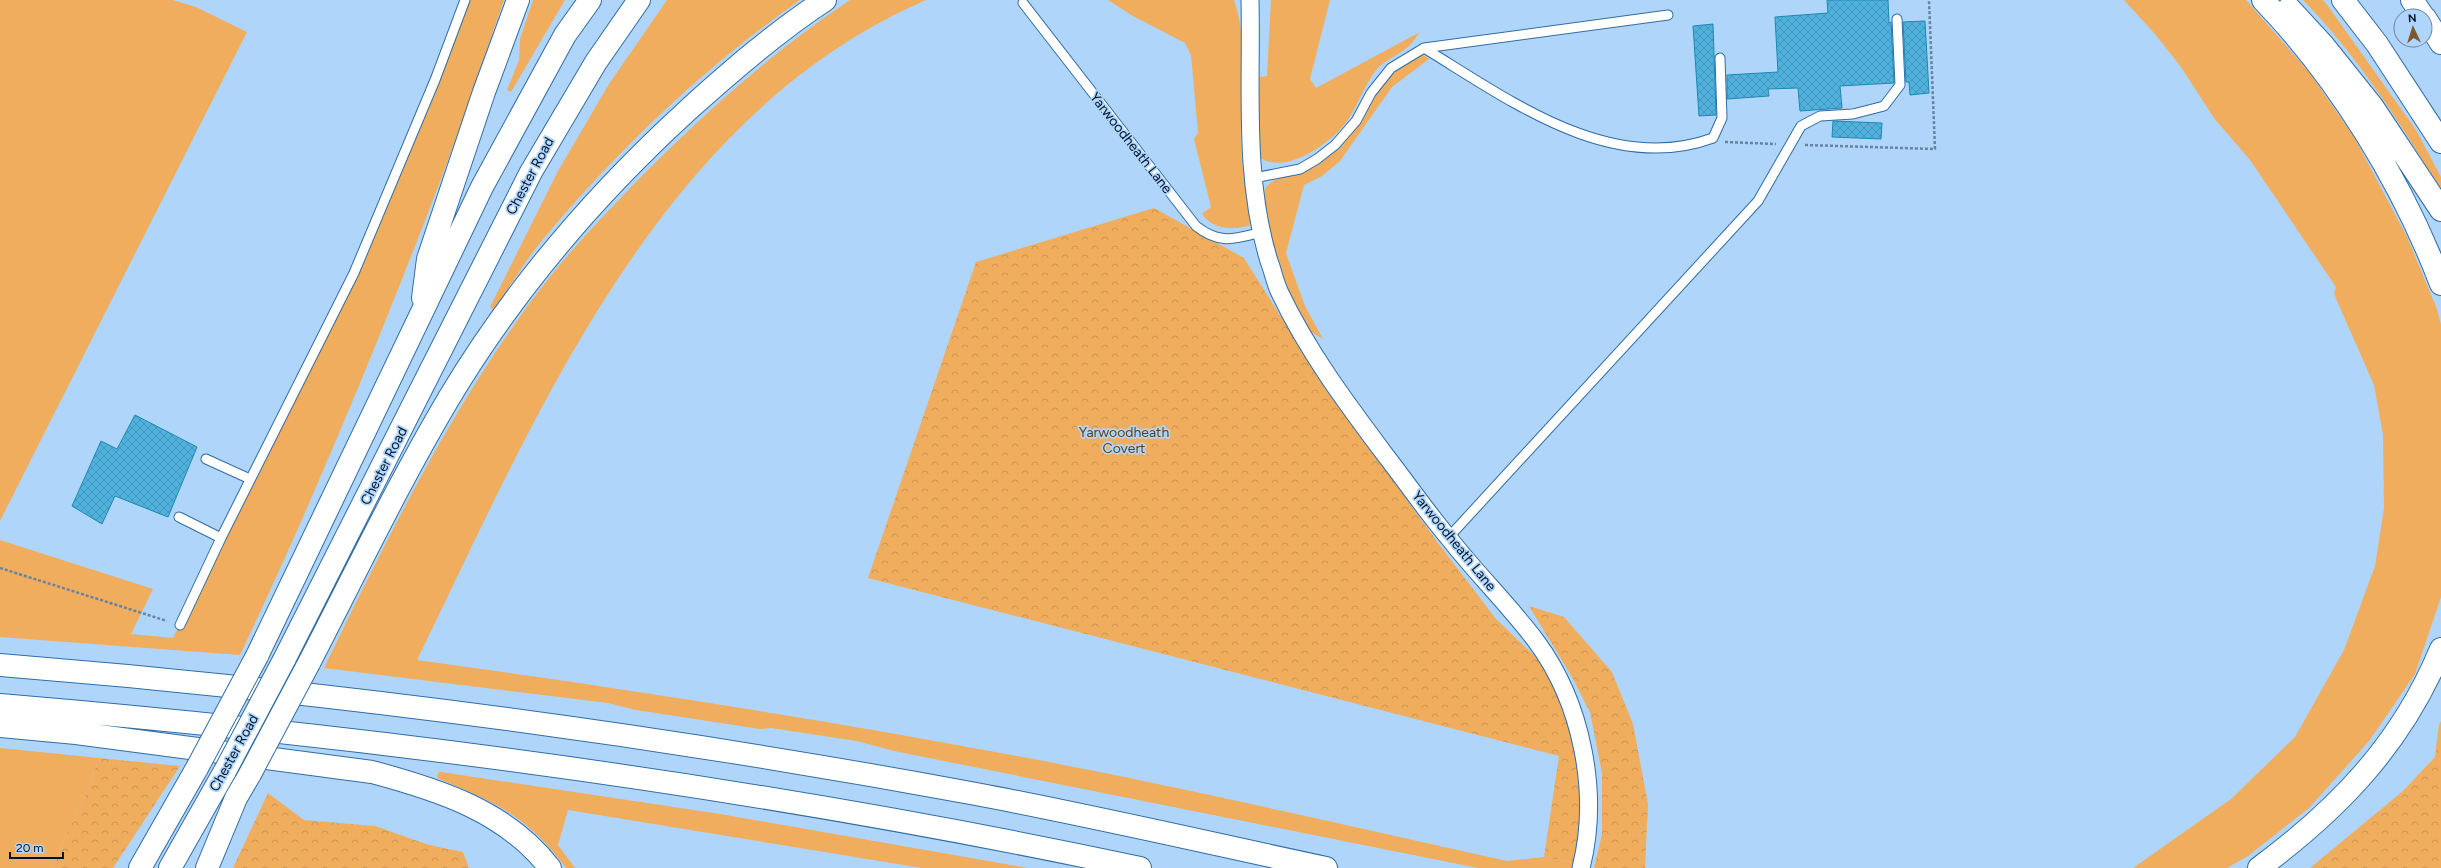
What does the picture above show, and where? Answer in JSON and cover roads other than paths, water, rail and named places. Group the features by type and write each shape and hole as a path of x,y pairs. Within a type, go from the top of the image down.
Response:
{"highway":[{"path":"421,317 428,259 484,92 518,0"},
{"name":"Chester Road","path":"140,868 197,768 257,656 421,317 482,187 525,105 565,36 590,0"},
{"name":"Chester Road","path":"170,868 225,771 284,660 531,172 596,62 639,0"},
{"path":"191,868 214,827 236,798 250,774 410,468 450,397 526,285 620,176 664,132 717,84 770,40 825,0"},
{"path":"2263,0 2326,75 2383,163 2418,228 2441,284"},
{"path":"2282,0 2324,46 2372,106 2441,210"},
{"path":"2343,0 2377,44 2441,142"},
{"path":"2433,30 2441,42"},
{"path":"2259,868 2323,816 2360,779 2392,741 2428,681 2441,649"},
{"path":"0,665 150,678 384,703 668,741 977,794 1326,868"},
{"path":"0,705 213,725 554,766 803,805 1140,868"},
{"path":"0,726 76,733 372,772 414,783 454,798 492,816 516,833 550,868"},
{"path":"207,868 236,798"}],"street":[{"name":"Yarwoodheath Lane","path":"1250,0 1250,131 1257,213 1279,290 1304,340 1346,404 1448,538 1537,643 1559,677 1581,742 1587,779 1588,834 1582,866"}],"lane":[{"path":"180,625 250,479 354,273 435,80 465,0"},
{"name":"Yarwoodheath Lane","path":"1023,3 1196,226 1208,236 1222,239 1234,239 1262,232"},
{"path":"1254,178 1300,169 1317,159 1335,145 1356,121 1371,93 1391,68 1424,48 1668,15"},
{"path":"1448,538 1758,201 1801,126 1820,116 1853,114 1884,106 1900,85 1897,19"},
{"path":"1424,48 1533,113 1576,133 1619,146 1662,148 1693,145 1713,138 1722,118 1720,58"},
{"path":"206,459 250,479"},
{"path":"179,517 221,538"}],"park label":[{"name":"Yarwoodheath Covert","path":"1124,440"}]}
